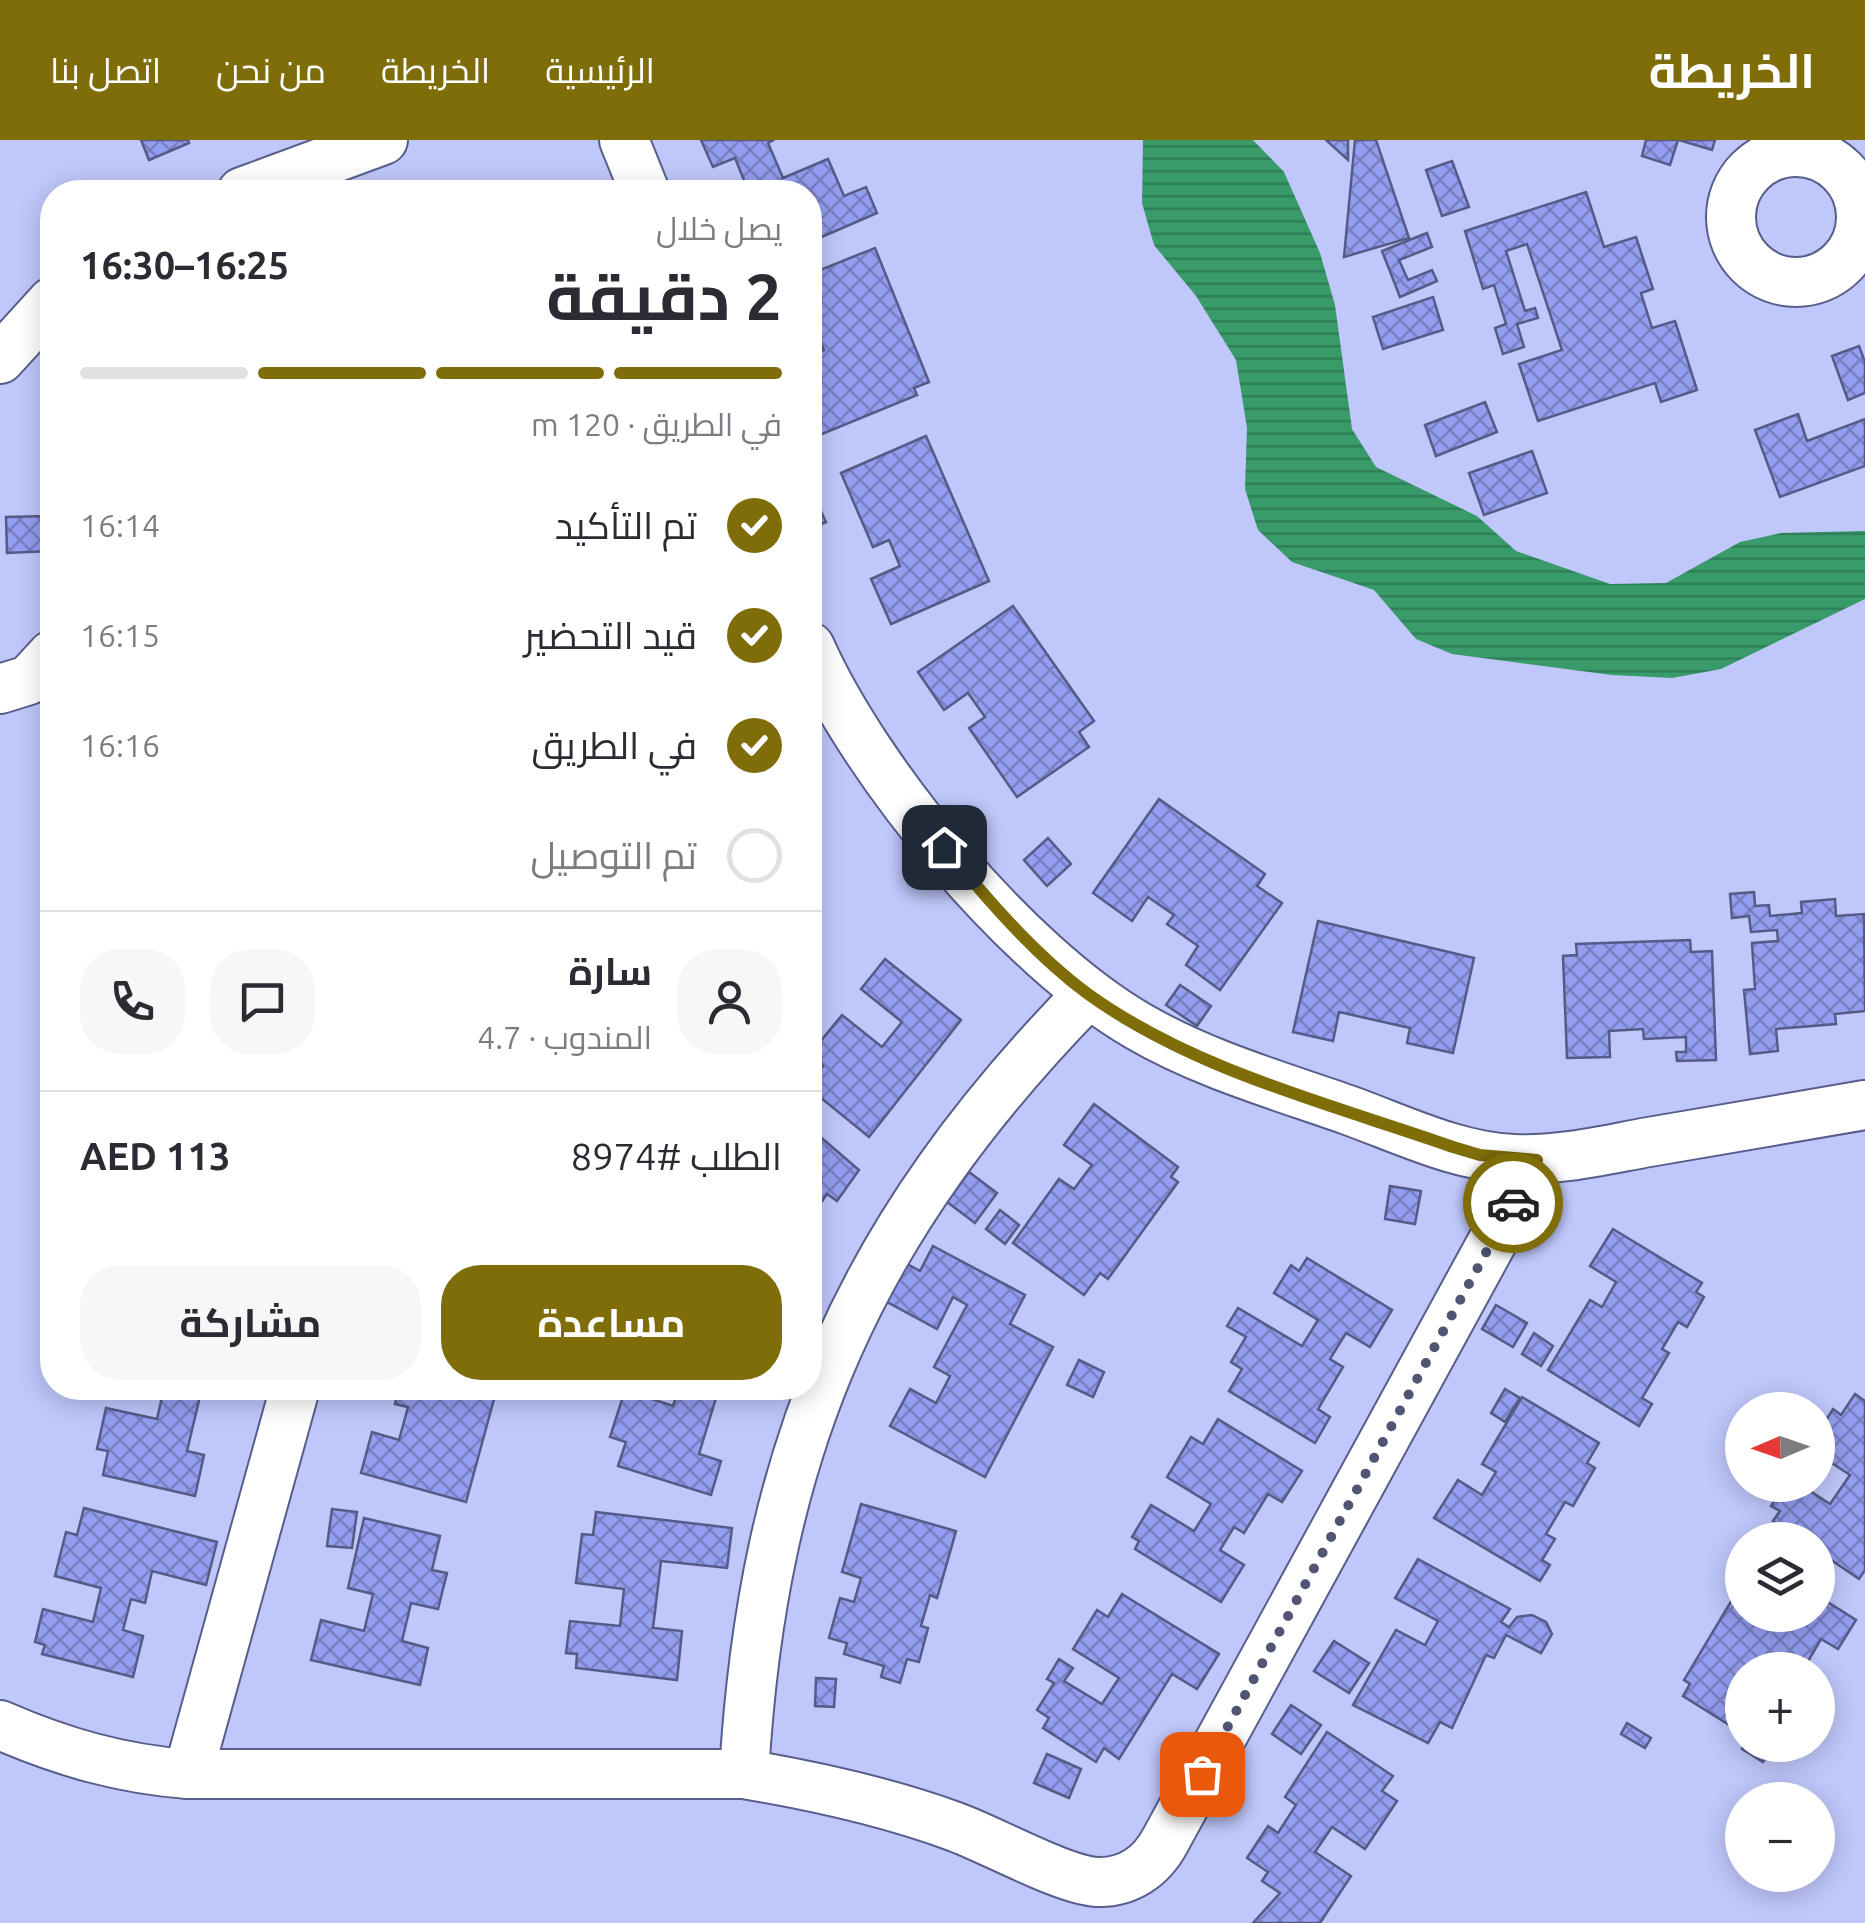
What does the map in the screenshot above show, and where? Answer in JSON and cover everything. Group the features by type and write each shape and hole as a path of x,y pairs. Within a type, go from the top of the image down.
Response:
{"street":[{"path":"274,180 382,140"},
{"path":"624,140 639,180"},
{"path":"0,358 40,315"},
{"path":"0,689 28,680 40,668"},
{"path":"822,676 888,774 954,859 1030,943 1088,994 1192,1054 1453,1147 1480,1155 1537,1160 1865,1104"},
{"path":"822,1385 857,1303 904,1218 959,1138 1020,1063 1088,994"},
{"path":"0,1725 132,1770 188,1774 744,1774 900,1808 1018,1850 1082,1880 1116,1881 1145,1867 1165,1841 1537,1160"},
{"path":"188,1774 292,1400"},
{"path":"744,1774 750,1674 764,1579 787,1484 817,1400"}],"shaded area":[{"path":"1143,140 1253,140 1284,172 1320,253 1335,305 1352,429 1376,467 1477,516 1516,551 1610,584 1666,583 1740,542 1781,533 1865,531 1865,599 1721,669 1672,678 1612,675 1452,654 1416,639 1374,590 1292,562 1258,530 1245,489 1247,428 1236,360 1196,296 1154,245 1142,203"}],"building":[{"path":"141,140 188,140 189,143 149,160"},
{"path":"701,140 774,140 768,143 783,178 828,159 844,196 866,187 877,213 822,237 822,180 744,180 735,158 713,167"},
{"path":"1326,140 1348,140 1348,160"},
{"path":"1355,140 1376,140 1409,238 1344,257"},
{"path":"1646,140 1678,140 1670,165 1642,156"},
{"path":"1679,140 1715,140 1712,150"},
{"path":"1452,161 1469,207 1442,216 1426,170"},
{"path":"1586,192 1604,247 1636,237 1653,289 1641,293 1652,328 1675,321 1697,390 1661,402 1655,383 1538,421 1519,364 1562,350 1527,244 1506,251 1525,311 1535,308 1538,318 1517,324 1524,347 1503,354 1495,328 1506,324 1494,285 1483,289 1465,231"},
{"path":"1427,233 1432,247 1399,260 1408,280 1432,270 1437,281 1400,297 1382,251"},
{"path":"875,248 929,382 914,388 917,395 822,434 824,350 822,269"},
{"path":"1433,297 1443,330 1383,349 1373,317"},
{"path":"1859,346 1865,362 1865,393 1848,400 1832,356"},
{"path":"1485,402 1497,432 1436,456 1425,425"},
{"path":"1798,414 1807,441 1865,419 1865,466 1780,497 1755,430"},
{"path":"926,436 989,581 891,624 871,579 900,566 889,540 873,547 841,473"},
{"path":"1532,451 1547,493 1484,515 1469,473"},
{"path":"40,516 40,551 7,553 6,517"},
{"path":"1013,606 1094,721 1079,732 1089,747 1017,797 969,728 985,717 968,693 944,710 918,672"},
{"path":"1159,799 1265,874 1257,886 1282,903 1220,990 1186,965 1198,946 1167,924 1174,915 1148,897 1132,921 1093,893"},
{"path":"1048,838 1071,864 1047,886 1024,860"},
{"path":"1754,892 1755,906 1769,905 1770,916 1802,913 1801,902 1835,899 1836,916 1864,914 1865,1011 1835,1014 1836,1024 1776,1029 1778,1051 1750,1054 1744,990 1755,989 1752,943 1778,941 1777,930 1751,932 1749,916 1732,918 1730,894"},
{"path":"1318,921 1474,958 1453,1053 1407,1043 1410,1028 1339,1012 1333,1041 1293,1032"},
{"path":"1690,940 1691,952 1712,951 1716,1060 1677,1061 1676,1052 1686,1052 1686,1037 1644,1039 1643,1029 1609,1031 1610,1057 1567,1058 1563,956 1577,955 1576,944"},
{"path":"885,959 961,1020 869,1137 822,1099 822,1039 842,1015 882,1047 902,1022 861,989"},
{"path":"1180,985 1211,1006 1197,1026 1166,1005"},
{"path":"1094,1104 1178,1167 1171,1177 1178,1182 1108,1279 1100,1273 1084,1295 1013,1243 1059,1179 1074,1189 1092,1165 1064,1145"},
{"path":"822,1138 859,1170 837,1201 827,1194 822,1201"},
{"path":"969,1172 997,1193 975,1223 947,1202"},
{"path":"1390,1186 1421,1191 1415,1224 1385,1219"},
{"path":"1000,1210 1019,1225 1005,1244 986,1229"},
{"path":"1613,1229 1702,1283 1696,1292 1704,1297 1687,1327 1678,1322 1662,1349 1669,1353 1642,1398 1652,1404 1639,1426 1548,1370 1590,1300 1602,1307 1616,1282 1590,1266"},
{"path":"933,1246 1025,1295 1010,1324 1053,1347 985,1477 890,1426 910,1389 936,1403 950,1376 934,1367 967,1305 953,1297 937,1329 876,1296 896,1258 920,1271"},
{"path":"1307,1258 1392,1310 1370,1347 1346,1333 1330,1359 1343,1367 1318,1409 1330,1417 1315,1443 1229,1391 1242,1369 1231,1362 1246,1337 1227,1326 1238,1308 1302,1346 1318,1320 1274,1293 1291,1265 1299,1271"},
{"path":"1496,1305 1527,1323 1513,1347 1482,1329"},
{"path":"1534,1333 1553,1346 1541,1366 1522,1354"},
{"path":"1079,1360 1104,1372 1093,1397 1067,1385"},
{"path":"1505,1389 1520,1398 1505,1422 1491,1413"},
{"path":"1855,1394 1865,1401 1865,1570 1859,1579 1835,1563 1835,1522 1774,1522 1780,1511 1771,1506 1774,1502 1835,1502 1850,1475 1835,1465 1835,1410 1841,1415"},
{"path":"1522,1397 1599,1443 1587,1463 1595,1468 1573,1506 1565,1502 1546,1534 1555,1539 1542,1560 1550,1565 1540,1581 1434,1518 1458,1480 1482,1495 1496,1472 1482,1464"},
{"path":"161,1400 199,1400 187,1451 204,1455 195,1496 103,1475 108,1451 97,1449 106,1408 157,1419"},
{"path":"396,1400 494,1400 466,1502 361,1473 372,1432 399,1440 408,1407 395,1404"},
{"path":"622,1400 655,1400 673,1406 675,1400 715,1400 699,1454 721,1461 711,1495 618,1466 626,1442 610,1437"},
{"path":"1218,1419 1302,1471 1282,1502 1268,1494 1244,1533 1234,1527 1220,1550 1244,1565 1221,1602 1135,1549 1139,1541 1132,1537 1151,1505 1194,1531 1211,1504 1167,1477 1191,1437 1203,1444"},
{"path":"861,1504 956,1531 937,1598 930,1595 921,1626 928,1628 919,1662 907,1659 900,1683 881,1677 884,1666 844,1654 847,1643 829,1638 840,1598 854,1602 861,1578 842,1572"},
{"path":"84,1508 217,1542 206,1585 152,1571 145,1603 131,1599 123,1630 143,1636 133,1677 42,1654 45,1645 35,1642 43,1609 93,1622 101,1588 55,1576 66,1532 77,1535"},
{"path":"332,1509 357,1512 352,1548 327,1546"},
{"path":"596,1512 732,1528 727,1568 661,1561 653,1628 682,1631 677,1680 576,1668 577,1654 566,1653 570,1621 620,1626 624,1589 576,1583 582,1534 593,1535"},
{"path":"364,1518 440,1536 432,1570 447,1573 438,1609 411,1603 402,1641 428,1648 420,1685 311,1660 321,1620 364,1631 373,1594 348,1588"},
{"path":"1418,1559 1510,1609 1501,1622 1509,1627 1517,1617 1532,1615 1546,1622 1552,1634 1541,1653 1506,1635 1494,1658 1486,1655 1452,1728 1440,1722 1428,1743 1353,1705 1396,1630 1425,1645 1438,1621 1395,1598"},
{"path":"1122,1594 1219,1654 1197,1689 1172,1674 1119,1759 1104,1748 1096,1762 1043,1728 1049,1718 1037,1710 1054,1683 1047,1679 1059,1659 1073,1668 1064,1681 1102,1704 1119,1678 1073,1649 1097,1610 1108,1617"},
{"path":"1835,1607 1856,1620 1838,1649 1821,1639 1813,1652 1725,1652 1725,1722 1683,1696 1690,1684 1684,1680 1725,1611 1725,1632 1835,1632"},
{"path":"1334,1641 1369,1663 1349,1693 1314,1671"},
{"path":"816,1678 836,1679 834,1707 815,1706"},
{"path":"1291,1705 1321,1725 1301,1754 1272,1734"},
{"path":"1627,1723 1651,1738 1645,1748 1621,1734"},
{"path":"1327,1732 1393,1776 1382,1791 1397,1801 1365,1849 1332,1827 1315,1852 1351,1876 1320,1923 1253,1923 1280,1893 1262,1881 1268,1872 1247,1858 1268,1826 1278,1833 1296,1805 1285,1797"},
{"path":"1047,1754 1081,1769 1069,1798 1034,1783"}],"way so far":[{"path":"1202,1774 1513,1203"}],"route":[{"path":"944,847 1030,943 1088,994 1138,1026 1192,1054 1249,1076 1453,1147 1480,1155 1537,1160 1513,1203"}]}
